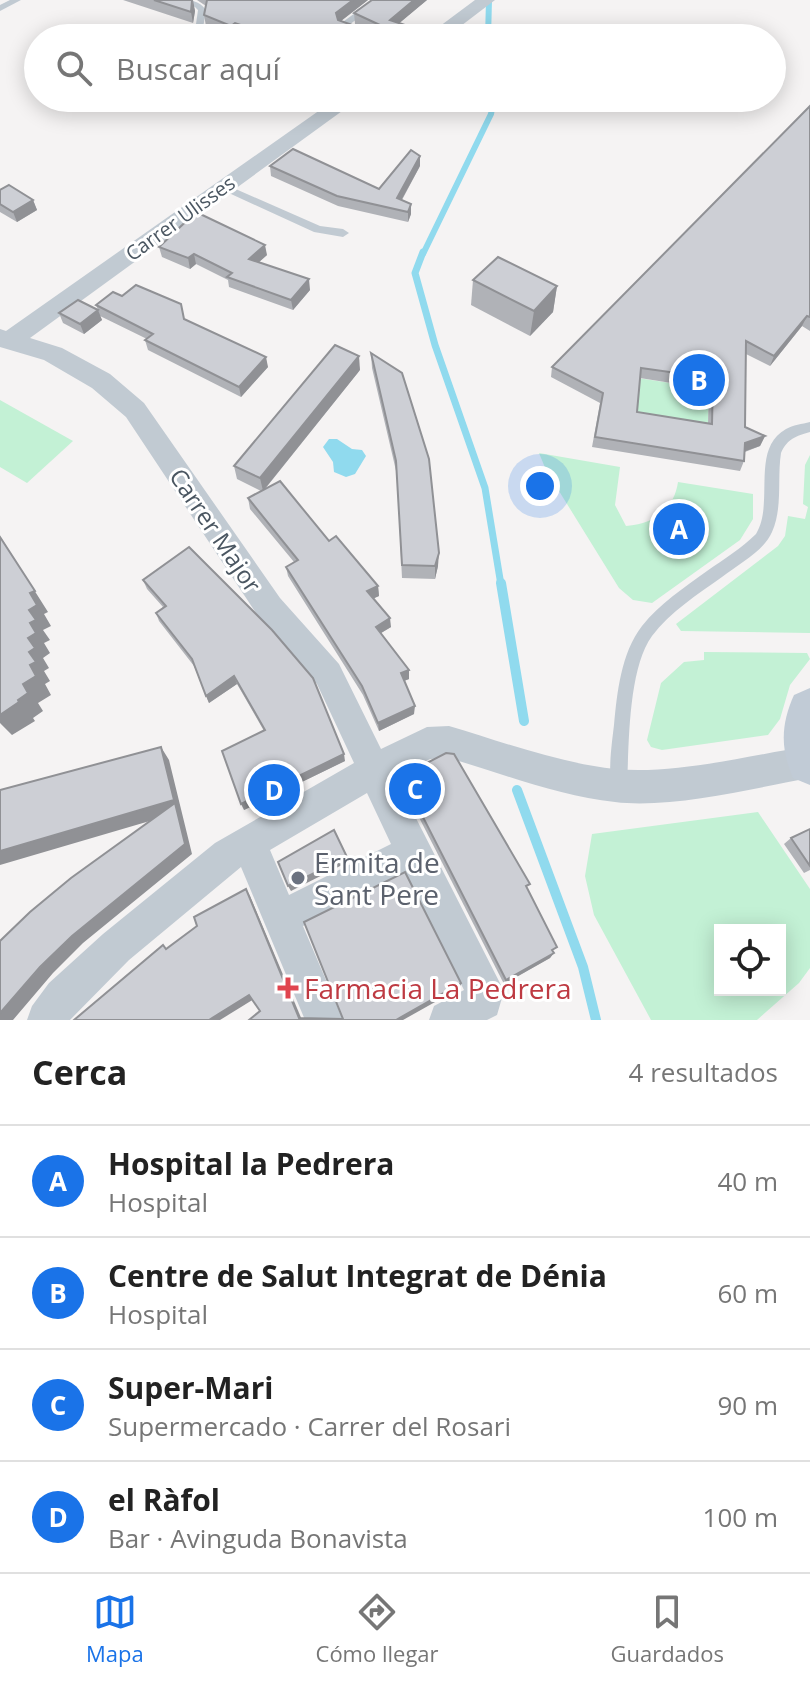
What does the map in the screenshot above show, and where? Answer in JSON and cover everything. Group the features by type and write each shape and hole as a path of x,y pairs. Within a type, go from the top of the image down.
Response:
{"street":[{"path":"453,24 486,0"},
{"name":"Carrer Ulisses","path":"5,339 330,112"},
{"name":"Carrer Major","path":"5,339 53,354 82,369 135,410 269,607 328,674 413,852 485,991 483,1001 448,1020"},
{"path":"52,1017 116,947 248,841 427,743 449,742 579,780 619,786 690,782 810,762 805,733 810,710"},
{"path":"248,841 324,1020"},
{"path":"281,918 413,852"}],"lane":[{"path":"0,8 17,0"},
{"path":"182,0 198,2 202,10 199,24"},
{"path":"346,24 378,0"},
{"path":"222,186 318,229 343,233"},
{"path":"619,786 622,734 632,668 642,638 658,621 764,535 773,515 774,451 779,440 810,427"}],"green space":[{"path":"638,378 709,389 708,434 634,423"},
{"path":"0,400 73,441 27,483 0,467"},
{"path":"539,453 620,467 615,505 626,526 661,514 672,500 678,482 753,494 753,519 740,540 652,603 633,600 619,588 546,470"},
{"path":"810,455 810,633 681,631 676,624 778,546 785,536 788,516 805,519 808,507 803,504 805,465"},
{"path":"704,652 807,653 810,659 790,685 780,719 768,735 662,750 651,747 647,740 661,683 684,662 704,660"},
{"path":"758,812 810,889 810,968 786,994 786,924 714,924 714,996 784,996 757,1020 651,1020 594,915 585,876 592,834"}],"water":[{"path":"329,439 337,439 352,449 362,450 366,456 355,474 346,477 334,472 333,462 323,447"}],"building":[{"path":"154,0 192,0 191,12"},
{"path":"207,0 353,0 336,13 338,20 349,24 226,24 204,15"},
{"path":"372,0 414,0 390,20 402,24 378,24 354,13"},
{"path":"810,106 810,317 807,316 774,356 746,341 745,427 765,436 745,443 744,461 595,437 603,393 552,367","holes":["641,368 713,378 712,424 637,412"]},
{"path":"293,149 379,189 411,150 420,156 397,198 411,204 408,212 337,196 270,166"},
{"path":"9,185 33,200 13,212 0,204 0,190"},
{"path":"196,212 265,245 249,259 309,279 291,300 227,277 232,273 194,254 188,258 159,247"},
{"path":"498,257 557,286 534,311 473,280"},
{"path":"136,285 181,304 184,319 266,357 239,387 145,340 153,334 96,305 113,292 122,296"},
{"path":"78,300 98,310 80,324 59,313"},
{"path":"335,345 359,356 260,478 234,466"},
{"path":"371,353 402,373 429,459 439,553 435,566 402,565 396,461"},
{"path":"280,481 329,541 336,536 378,586 367,591 390,618 376,627 409,670 401,673 415,706 378,723 362,686 286,567 298,560 248,498"},
{"path":"0,537 35,591 30,593 37,605 29,610 36,620 30,623 36,633 28,638 35,648 29,652 36,662 30,665 36,676 23,684 28,693 0,715"},
{"path":"189,547 272,630 313,678 344,754 241,804 222,751 265,730 234,676 206,696 192,659 156,613 166,606 143,580"},
{"path":"161,747 174,800 0,851 0,790"},
{"path":"446,753 454,754 530,884 526,886 557,947 552,950 554,953 506,980 402,776"},
{"path":"175,803 185,844 72,936 0,1013 0,941 71,878"},
{"path":"810,829 810,866 791,838"},
{"name":"Ermita de Sant Pere","path":"334,830 347,857 288,886 278,862"},
{"path":"405,872 461,983 396,1020 249,1020 260,1011 249,995 209,1020 74,1020 163,945 166,949 197,926 194,917 246,889 299,1018 343,1019 304,922"}],"waterway":[{"path":"488,24 489,0"},
{"path":"423,254 491,112"},
{"path":"423,252 415,273 435,345 485,488 501,585"},
{"path":"501,583 524,721"},
{"path":"517,790 583,967 596,1020"}],"place":[{"name":"Centre de Salut Integrat de Dénia","path":"699,380"},
{"name":"Hospital la Pedrera","path":"679,529"},
{"name":"Super-Mari","path":"415,789"},
{"name":"el Ràfol","path":"274,790"},
{"name":"Ermita de Sant Pere","path":"298,878"},
{"name":"Farmacia La Pedrera","path":"288,988"}]}
